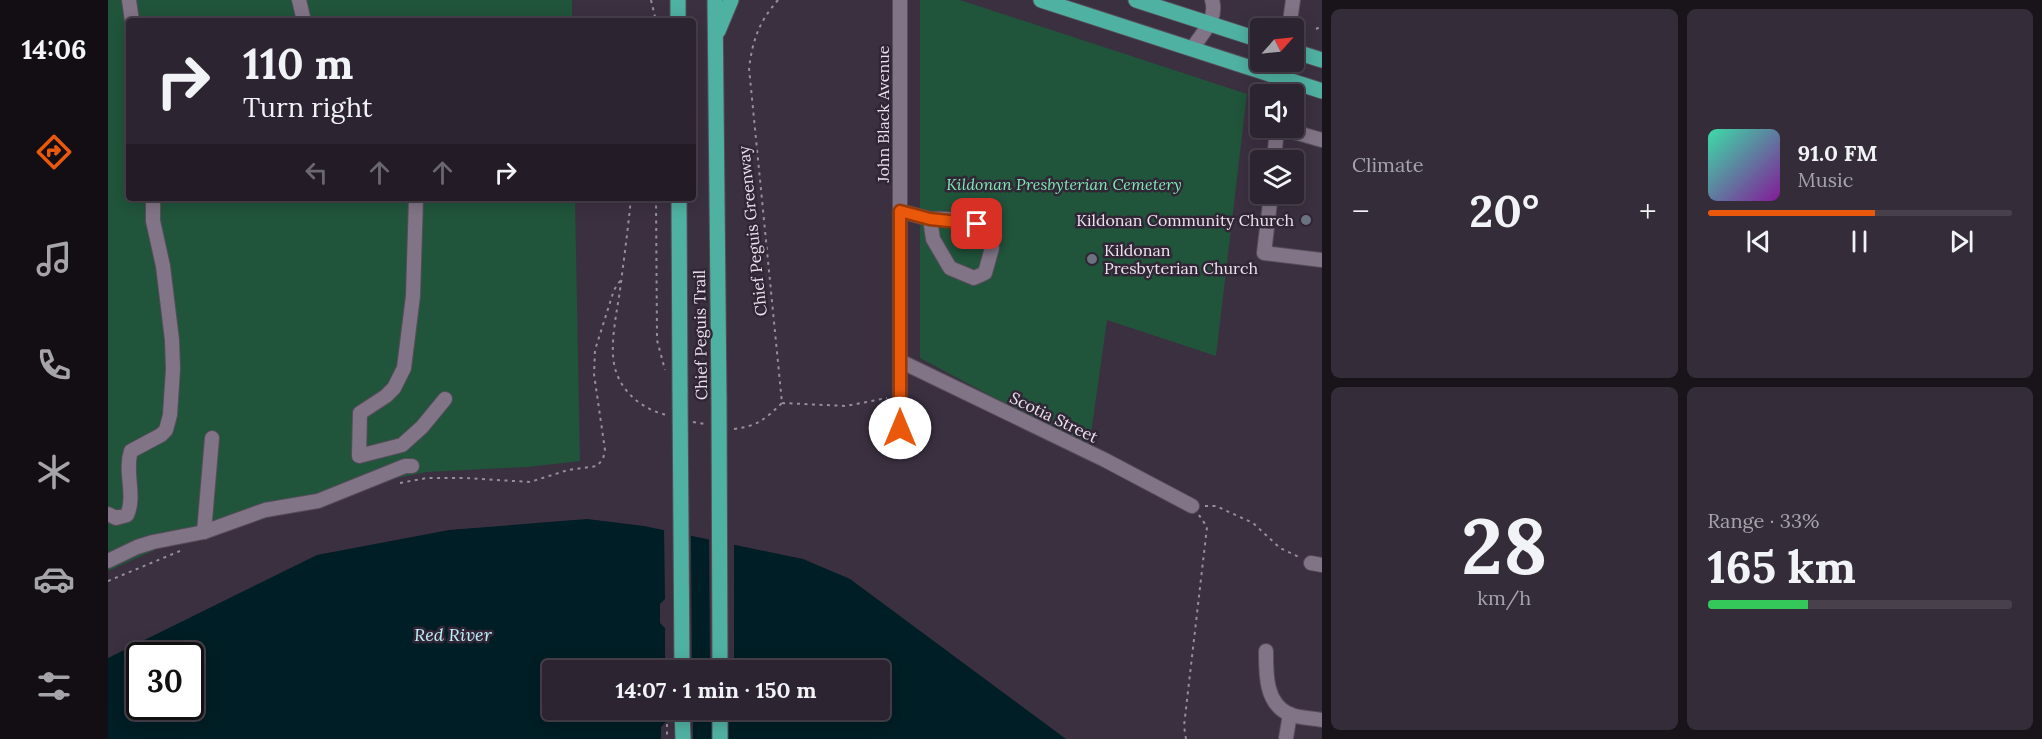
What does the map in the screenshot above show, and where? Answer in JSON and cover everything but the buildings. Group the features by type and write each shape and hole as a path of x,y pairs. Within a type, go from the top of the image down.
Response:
{"main road":[{"path":"676,0 678,18"},
{"name":"Chief Peguis Trail","path":"715,0 720,660"},
{"path":"716,36 731,0"},
{"path":"1041,0 1322,91"},
{"path":"1136,0 1250,37"},
{"path":"1304,54 1322,60"},
{"name":"Chief Peguis Trail","path":"679,201 682,660"},
{"path":"682,720 683,739"},
{"path":"720,720 720,739"}],"street":[{"path":"129,0 132,18"},
{"path":"299,0 303,18"},
{"name":"John Black Avenue","path":"900,0 900,445"},
{"path":"1192,49 1213,18 1212,0"},
{"path":"1290,18 1293,0"},
{"path":"1281,84 1282,72"},
{"path":"1304,135 1322,140"},
{"path":"108,514 116,518 127,515 130,504 129,461 131,451 161,435 169,423 173,369 172,340 163,266 153,221 153,201"},
{"path":"416,201 413,296 404,368 394,388 360,413 359,456 402,445 422,427 445,399"},
{"path":"1269,204 1264,253 1322,260"},
{"path":"900,211 930,219 977,224 988,232 992,248 985,273 974,278 950,268 933,239 930,219"},
{"name":"Scotia Street","path":"900,361 1105,460 1192,506"},
{"path":"204,532 212,438"},
{"path":"108,561 137,547 204,532 265,510 318,501 412,465"},
{"path":"1266,651 1266,674 1273,699 1290,714 1322,720"},
{"path":"1286,738 1290,714"}],"path":[{"path":"651,0 655,18"},
{"name":"Chief Peguis Greenway","path":"778,0 757,29 751,48 749,68 782,403"},
{"path":"1316,29 1322,26"},
{"path":"631,201 615,326 615,370 635,400 658,413"},
{"path":"656,201 657,340 665,368 665,378"},
{"path":"399,483 427,478 530,482 568,470 597,466 603,459 605,450 594,374 595,350 614,290 622,278"},
{"path":"728,430 747,428 761,423 782,403 846,406 900,396"},
{"path":"1192,506 1216,506 1253,523 1280,548 1317,564"},
{"path":"1186,739 1184,726 1207,527 1192,506"},
{"path":"108,581 185,550"}],"green space":[{"path":"108,0 572,0 572,18 126,18 126,201 575,201 580,461 527,467 427,472 381,481 317,504 157,549 108,571"},
{"name":"Kildonan Presbyterian Cemetery","path":"920,0 960,0 1247,94 1216,356 1107,320 1089,448 920,358"}],"water":[{"name":"Red River","path":"587,519 644,526 803,559 850,579 1066,739 108,739 108,658 126,649 126,720 204,720 204,642 140,642 317,555 449,530"}],"pier":[{"path":"664,527 691,533 692,660 665,660 665,628 660,623 660,604 665,599"},
{"path":"709,537 734,542 734,660 710,660"},
{"path":"666,720 693,720 693,739 661,739 661,727"}],"place":[{"name":"Kildonan Community Church","path":"1306,220"},
{"name":"Kildonan Presbyterian Church","path":"1092,259"}],"route":[{"path":"900,428 900,211 930,219 977,224"}]}
